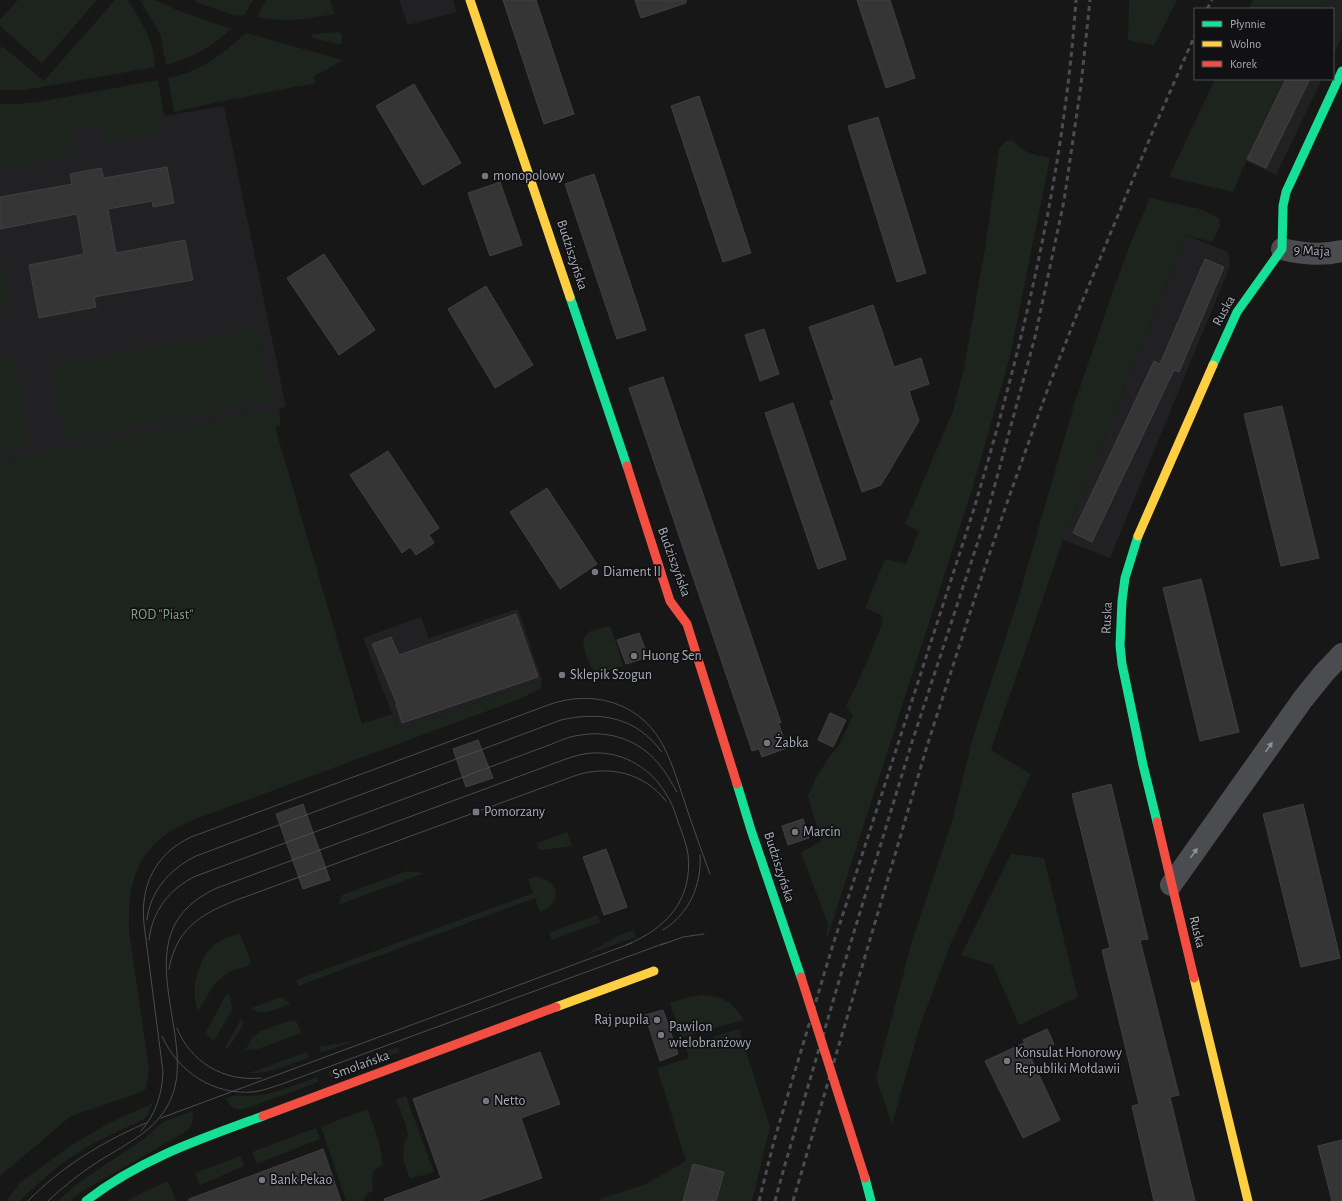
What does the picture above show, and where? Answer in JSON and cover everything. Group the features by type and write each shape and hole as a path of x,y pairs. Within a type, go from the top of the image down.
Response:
{"street":[{"name":"Budziszyńska","path":"470,0 600,386 670,601 690,630 751,830 809,1001 871,1201"},
{"path":"1282,249 1283,206 1286,192 1342,71"},
{"name":"9 Maja","path":"1282,249 1299,253 1320,254 1342,251"},
{"name":"Ruska","path":"1248,1201 1143,765 1122,664 1120,624 1125,578 1139,532 1230,325 1251,291 1282,249"},
{"path":"1171,885 1303,699 1320,677 1342,654"},
{"name":"Smolańska","path":"86,1201 129,1171 181,1146 654,971"}],"shaded area":[{"path":"399,0 453,0 457,12 408,25"},
{"path":"1311,0 1342,0 1342,37 1334,53 1334,8 1307,8"},
{"path":"1272,80 1322,80 1276,175 1239,158"},
{"path":"224,106 286,407 0,460 0,143"},
{"path":"1186,235 1228,252 1230,266 1110,558 1063,540"},
{"path":"518,609 542,680 398,730 363,638 421,617 429,638"}],"green space":[{"path":"18,0 97,0 42,63 0,26 0,20"},
{"path":"115,0 128,0 138,16 153,49 155,67 25,90 0,90 0,49 2,46 44,81"},
{"path":"140,0 155,0 177,10 231,29 201,51 166,65 160,34"},
{"path":"196,0 253,0 244,15 236,16 195,2"},
{"path":"266,0 330,0 334,14 305,19 286,20 257,17"},
{"path":"1129,0 1177,0 1154,45 1128,40"},
{"path":"1253,0 1325,0 1321,8 1249,8"},
{"path":"339,32 342,35 342,43 339,44 312,38 311,36 313,34"},
{"path":"246,33 343,60 313,77 316,83 174,112 168,78 191,71 210,62"},
{"path":"158,80 164,116 154,118 156,134 104,142 100,127 74,131 75,146 66,149 66,156 0,169 0,104 38,102"},
{"path":"1215,80 1286,80 1247,159 1233,192 1169,177"},
{"path":"1013,140 1025,151 1050,158 1010,356 973,486 826,942 828,924 801,853 821,841 808,796 816,778 829,757 839,745 853,716 846,707 881,627 883,616 865,608 885,559 906,564 919,531 905,524 953,411 964,368 986,243 999,149 1006,141"},
{"path":"1150,198 1200,209 1219,218 1220,226 1212,242 1186,235 1063,540 991,750 1031,774 951,943 921,1023 892,1124 876,1078 912,941 953,818 973,737 1017,603 1074,405 1110,299 1131,242"},
{"path":"0,264 4,264 12,305 0,308"},
{"path":"258,329 272,401 66,441 51,365"},
{"path":"14,356 30,444 0,450 0,358"},
{"name":"ROD \"Piast\"","path":"279,408 281,425 275,427 362,724 392,714 398,730 542,680 541,688 522,698 193,820 160,839 149,850 140,863 134,878 129,911 129,931 149,1069 146,1089 133,1095 71,1116 0,1176 0,460"},
{"path":"610,626 623,666 604,672 595,672 586,656 583,639 590,631"},
{"path":"567,832 572,846 541,850 538,848 537,843"},
{"path":"1011,854 1044,858 1078,997 1019,1025 993,965 961,955"},
{"path":"407,871 424,873 338,905 342,895"},
{"path":"535,877 545,879 549,882 555,889 556,893 553,903 540,912 535,898 298,986 296,980 533,893 528,879"},
{"path":"597,915 600,922 552,940 549,933"},
{"path":"633,930 636,937 585,955 618,936"},
{"path":"240,933 251,963 248,964 248,966 229,972 215,983 198,1011 195,985 199,967 203,959 214,945 223,939"},
{"path":"228,993 233,1008 214,1041 207,1035 206,1032"},
{"path":"703,995 717,997 727,1002 744,1020 682,1037 670,1003 689,997"},
{"path":"281,997 290,1004 265,1012 255,1011 251,1008"},
{"path":"241,1019 244,1023 228,1048 225,1048"},
{"path":"292,1020 293,1022 296,1020 301,1033 258,1049 245,1050 253,1037 261,1031"},
{"path":"739,1029 770,1127 752,1201 601,1201 600,1199 646,1184 686,1161 657,1068 689,1058 685,1045"},
{"path":"357,1040 321,1053 319,1047"},
{"path":"398,1047 400,1052 331,1078 329,1072"},
{"path":"307,1052 309,1058 287,1066 265,1072 249,1073"},
{"path":"317,1077 319,1082 244,1109 233,1108 226,1098 234,1096 256,1096 267,1094"},
{"path":"406,1096 434,1172 410,1179 403,1158 404,1143 408,1136 399,1106 395,1102 398,1098"},
{"path":"153,1103 144,1119 101,1139 77,1153 47,1176 20,1201 6,1201 21,1182 70,1146 109,1123"},
{"path":"367,1109 375,1129 383,1165 373,1172 373,1191 367,1194 363,1201 346,1201 321,1127"},
{"path":"192,1111 192,1124 185,1132 81,1192 70,1201 58,1201 77,1184 144,1139 163,1122"},
{"path":"316,1128 320,1139 257,1164 252,1152"},
{"path":"240,1156 244,1166 200,1185 195,1173"},
{"path":"168,1181 176,1201 127,1201 142,1193"}],"building":[{"path":"503,0 536,0 574,114 544,124"},
{"path":"635,0 686,0 686,3 641,18"},
{"path":"857,0 890,0 915,78 886,88"},
{"path":"1286,80 1310,80 1266,168 1247,159"},
{"path":"414,84 461,163 423,185 376,106"},
{"path":"699,96 751,253 723,262 671,106"},
{"path":"878,117 926,273 897,282 848,126"},
{"path":"167,167 174,203 153,207 152,201 108,209 116,253 185,240 193,280 94,297 96,307 39,318 29,265 84,254 77,214 0,229 0,197 72,184 70,174 101,168 104,178"},
{"path":"594,174 646,330 617,339 565,184"},
{"path":"500,182 522,245 490,256 468,193"},
{"path":"324,254 375,330 339,355 287,278"},
{"path":"1205,259 1224,267 1179,372 1174,370 1092,542 1073,533 1154,361 1160,364"},
{"path":"486,286 533,365 495,388 448,309"},
{"path":"873,305 894,367 921,358 929,384 909,391 919,421 881,485 862,492 830,401 834,400 809,327"},
{"path":"764,329 779,374 760,381 745,335"},
{"path":"663,377 781,723 778,722 787,748 762,757 759,749 752,751 629,388"},
{"path":"793,403 846,559 818,569 765,413"},
{"path":"1282,406 1319,558 1281,566 1244,414"},
{"path":"388,451 439,528 429,535 434,543 416,555 410,547 402,553 350,475"},
{"path":"547,488 597,564 560,589 510,512"},
{"path":"1201,579 1239,732 1200,741 1163,588"},
{"path":"516,614 538,677 402,723 397,704 372,644 391,637 399,655"},
{"path":"639,633 648,657 626,664 617,640"},
{"path":"830,713 846,720 833,747 818,740"},
{"path":"478,740 493,778 466,787 453,749"},
{"path":"1111,784 1148,939 1140,940 1179,1095 1170,1097 1195,1201 1154,1201 1132,1106 1139,1104 1102,950 1110,948 1072,794"},
{"path":"303,804 330,880 303,889 276,814"},
{"path":"1303,804 1340,958 1301,967 1263,814"},
{"name":"Marcin","path":"803,819 809,838 788,845 782,826"},
{"path":"606,849 627,907 604,915 583,857"},
{"name":"Pawilon wielobranżowy","path":"663,1010 678,1054 660,1061 645,1015"},
{"path":"1047,1029 1054,1044 1032,1056 1023,1040"},
{"path":"1024,1043 1060,1120 1023,1138 985,1061"},
{"path":"540,1052 560,1104 521,1118 542,1178 477,1201 384,1201 384,1199 441,1178 413,1099"},
{"path":"1342,1140 1342,1201 1332,1201 1318,1146"},
{"path":"323,1149 341,1201 189,1201 189,1199"},
{"path":"693,1164 724,1172 716,1201 683,1201"}],"tram line":[{"path":"141,1131 151,1118 160,1096 163,1072 144,924 143,910 145,897 152,873 159,862 178,844 191,837 551,704 582,698 597,699 612,702 639,716 660,740 674,769 710,874"},
{"path":"147,920 152,900 163,882 178,867 196,856 561,720 590,716 617,720 629,724 641,731 652,740 662,752"},
{"path":"149,940 151,929 158,910 170,894 178,887 196,876 570,737 603,734 624,739 633,743 651,755 666,773 677,792"},
{"path":"48,1201 83,1172 137,1138 147,1130 163,1113 169,1103 173,1095 177,1078 177,1052 166,970 167,951 171,932 180,916 195,901 217,888 577,755 596,753 608,754 631,761 642,767 659,784 668,797 673,808 688,854 686,885 681,899 674,911 665,921 653,930 626,945"},
{"path":"169,969 172,955 183,934 200,918 221,906 577,775 602,771 614,771 626,774 647,784 657,791 666,801"},
{"path":"663,930 680,916 692,898 699,877 700,855"},
{"path":"661,945 683,937 704,934"},
{"path":"161,1118 632,943"},
{"path":"162,1036 177,1060 198,1079 224,1090 238,1092 264,1090 665,943"},
{"path":"177,1028 190,1051 210,1067 234,1077 261,1078"},
{"path":"28,1201 54,1177 83,1156 114,1138 146,1123"}],"railway":[{"path":"759,1201 774,1141 831,951 973,512 1008,386 1039,259 1051,194 1062,130 1076,0"},
{"path":"775,1201 839,981 912,742 987,514 1035,337 1064,201 1081,85 1090,0"},
{"path":"1208,8 1212,0"},
{"path":"793,1201 927,746 1009,497 1051,380 1077,314 1155,126 1194,37"}],"traffic: fast":[{"path":"1213,365 1237,312 1282,249 1283,206 1286,192 1342,71"},
{"path":"570,297 627,466"},
{"path":"1138,536 1125,578 1122,601 1120,645 1122,664 1143,765 1157,822"},
{"path":"737,784 801,977"},
{"path":"86,1201 128,1173 171,1151 263,1116"},
{"path":"865,1178 871,1201"}],"traffic: slow":[{"path":"470,0 570,297"},
{"path":"1138,536 1213,365"},
{"path":"556,1007 654,971"},
{"path":"1194,978 1248,1201"}],"traffic: jam":[{"path":"627,466 670,601 687,624 737,784"},
{"path":"1157,822 1194,978"},
{"path":"801,977 865,1178"},
{"path":"263,1116 556,1007"}],"place":[{"name":"monopolowy","path":"485,176"},
{"name":"Diament II","path":"595,572"},
{"name":"Huong Sen","path":"634,656"},
{"name":"Sklepik Szogun","path":"562,675"},
{"name":"Żabka","path":"767,743"},
{"name":"Pomorzany","path":"476,812"},
{"name":"Marcin","path":"795,832"},
{"name":"Raj pupila","path":"657,1020"},
{"name":"Pawilon wielobranżowy","path":"661,1035"},
{"name":"Konsulat Honorowy Republiki Mołdawii","path":"1007,1061"},
{"name":"Netto","path":"486,1101"},
{"name":"Bank Pekao","path":"262,1180"}]}
